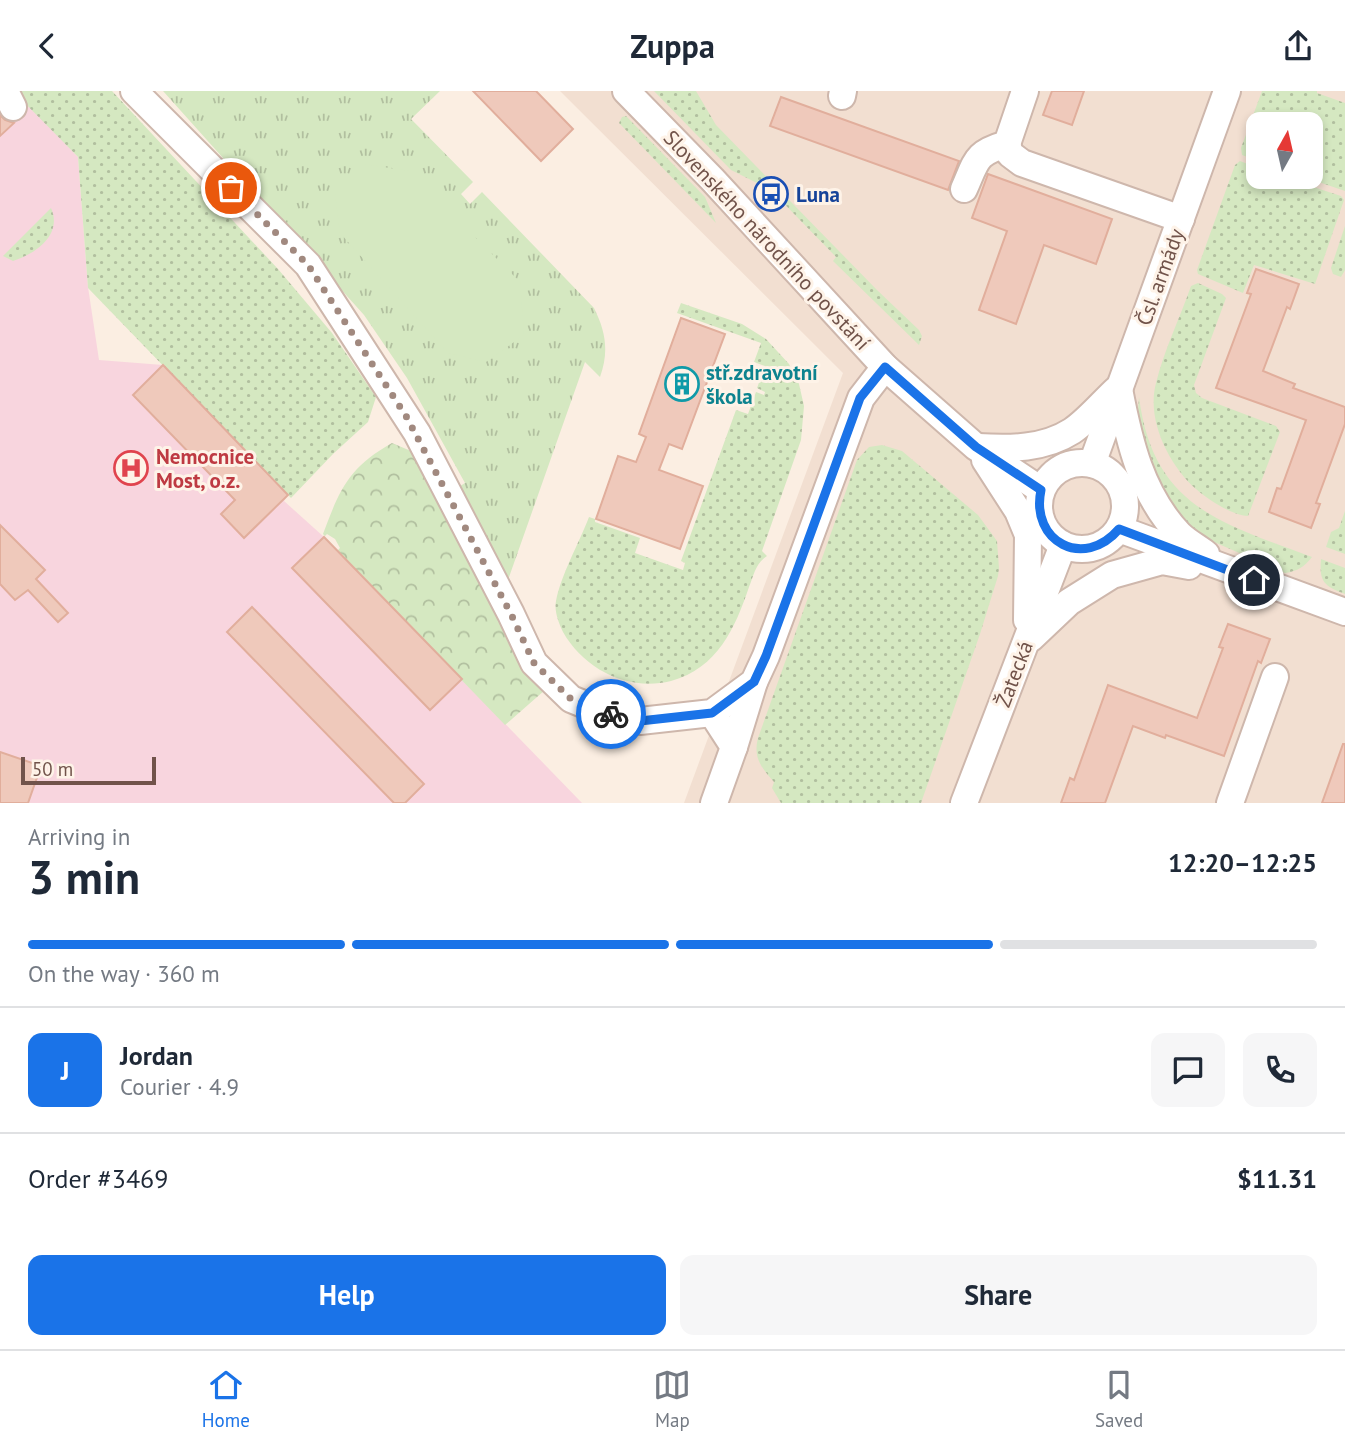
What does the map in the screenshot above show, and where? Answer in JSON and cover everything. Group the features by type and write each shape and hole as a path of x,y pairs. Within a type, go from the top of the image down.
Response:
{"street":[{"path":"134,91 308,265 406,416 505,601 534,663 571,699 603,712 640,721 712,713 754,682"},
{"name":"Slovenského národního povstání","path":"626,91 712,179 885,367 976,447 1041,490"},
{"path":"1025,91 1007,144 1010,153 1022,163 1181,219"},
{"name":"Čsl. armády","path":"1092,464 1227,91"},
{"path":"964,189 979,156 990,149 1007,144"},
{"path":"714,803 754,682 766,656 860,398 885,367"},
{"path":"976,447 1011,449 1045,443 1073,430 1119,387"},
{"path":"1119,387 1130,445 1149,491 1180,535 1232,572"},
{"path":"976,447 1012,500 1028,535 1027,641"},
{"path":"1092,464 1105,469 1115,478 1125,503 1124,517 1119,529 1110,539 1088,549 1063,545 1044,528 1038,503 1041,490 1047,479 1067,465 1092,464"},
{"path":"1119,529 1345,612"},
{"name":"Žatecká","path":"964,803 1063,545"},
{"path":"1027,641 1069,602 1112,575 1161,561 1232,572"},
{"path":"1230,803 1275,677"},
{"path":"712,713 734,747"}],"shaded area":[{"path":"560,91 1345,91 1345,803 684,803 843,373"},
{"name":"Nemocnice Most, o.z.","path":"22,98 78,157 88,287 99,360 163,365 288,495 284,501 324,537 582,803 0,803 0,117"}],"green space":[{"path":"13,91 112,91 278,269 332,333 376,397 368,422 291,498 88,288 78,157"},
{"path":"163,91 440,91 411,119 473,182 461,194 470,204 482,192 594,308 605,342 605,359 600,377 585,362 508,580 457,488 465,483 407,378 364,315"},
{"path":"654,91 696,91 716,125 919,330 922,336 919,345 833,261 836,257 761,180 757,183 731,170"},
{"path":"1262,91 1317,91 1345,103 1345,191 1323,183 1323,112 1254,112"},
{"path":"626,116 705,197 716,223 619,123 622,117"},
{"path":"1246,134 1246,156 1242,155 1241,148"},
{"path":"1240,161 1246,163 1246,189 1320,189 1341,196 1344,200 1315,284 1254,265 1243,293 1198,274 1197,270 1235,165"},
{"path":"364,164 409,171 520,282 524,335 486,362 448,353 340,233 335,193"},
{"path":"51,208 53,227 45,242 30,254 13,261 3,256"},
{"path":"1345,226 1345,270 1341,277 1333,274 1331,268"},
{"path":"1198,283 1226,298 1194,385 1196,393 1202,398 1276,426 1280,432 1248,516 1228,510 1196,489 1177,468 1157,426 1154,397 1159,371 1191,286"},
{"path":"681,303 742,324 766,339 789,364 799,384 804,406 801,440 762,551 767,556 755,570 738,617 722,645 701,667 687,675 655,684 639,683 609,675 595,667 572,645 557,617 558,591 589,517 595,519 595,522 640,538 635,553 683,570 685,563 681,561 736,410 748,414 756,392 764,395 765,392 757,388 765,366 754,362 761,343 677,313"},
{"path":"1139,397 1147,434 1159,464 1176,487 1221,520 1312,557 1297,570 1285,573 1198,535 1159,498 1137,422"},
{"path":"392,443 418,454 545,690 505,725 337,551 340,548 335,539 323,534 347,481 365,461"},
{"path":"882,445 902,451 978,515 997,541 998,576 921,803 781,803 772,788 774,782 757,757 758,738 857,460 869,447"},
{"path":"1345,511 1345,554 1326,547 1331,532 1339,528"},
{"path":"1321,559 1345,568 1345,594 1324,582"}],"building":[{"path":"473,91 536,91 573,129 541,161"},
{"path":"1052,91 1084,91 1072,125 1043,115"},
{"path":"781,97 959,161 948,190 770,126"},
{"path":"0,115 14,123 0,136"},
{"path":"988,174 1112,219 1096,264 1044,245 1016,324 979,310 1007,231 972,218"},
{"path":"1256,269 1299,284 1290,309 1287,307 1263,371 1295,384 1293,388 1345,407 1345,424 1316,503 1320,504 1311,528 1269,512 1277,488 1281,489 1306,420 1216,388 1251,294 1247,293"},
{"name":"stř.zdravotní škola","path":"681,318 725,334 682,449 669,444 659,470 703,486 680,549 596,519 618,456 636,462 646,437 639,434"},
{"path":"163,365 288,495 244,538 221,514 235,500 133,395"},
{"path":"0,525 45,570 36,579 68,613 58,622 28,590 15,600 0,584"},
{"path":"324,537 462,679 430,710 292,568"},
{"path":"252,607 424,784 405,803 394,803 227,632"},
{"path":"1228,624 1270,639 1261,663 1258,661 1224,756 1133,726 1105,803 1061,803 1070,778 1074,780 1108,685 1197,718 1223,648 1219,647"},
{"path":"1343,744 1345,803 1322,803"},
{"path":"0,752 41,766 28,803 0,803"}],"way so far":[{"path":"231,188 308,265 406,416 511,614 534,663 571,699 611,714"}],"place":[{"name":"Luna","path":"771,194"},
{"name":"stř.zdravotní škola","path":"682,384"},
{"name":"Nemocnice Most, o.z.","path":"131,468"}],"route":[{"path":"611,714 640,721 712,713 754,682 766,656 860,398 885,367 976,447 1041,490 1038,503 1044,528 1063,545 1075,549 1100,546 1119,529 1254,580"}]}
